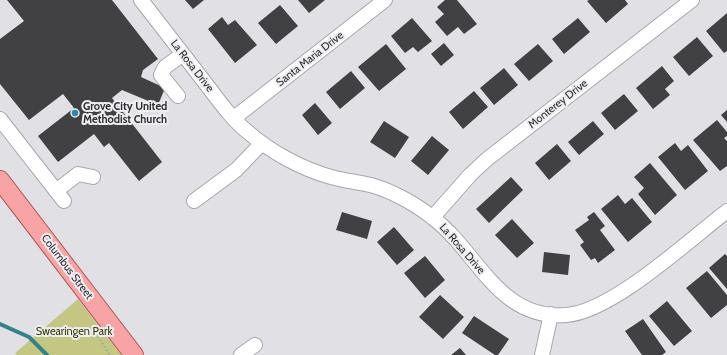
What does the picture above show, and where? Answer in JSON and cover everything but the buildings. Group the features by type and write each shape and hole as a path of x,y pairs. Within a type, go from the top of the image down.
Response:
{"main road":[{"name":"Columbus Street","path":"0,180 134,355"}],"street":[{"name":"La Rosa Drive","path":"141,0 234,118 248,133 280,155 330,177 381,188 405,200 433,218 447,231 498,291 527,308 551,314 567,315 583,311 612,298 727,211"},
{"name":"Santa Maria Drive","path":"234,118 385,0"},
{"name":"Monterey Drive","path":"433,218 470,175 486,160 692,0"},
{"path":"178,96 161,75 165,67 183,54"},
{"path":"0,120 60,196 78,174 93,177"},
{"path":"194,201 236,170 262,143"},
{"path":"542,355 551,314"},
{"path":"241,355 255,345"}],"green space":[{"name":"Swearingen Park","path":"78,299 121,355 17,355 15,353"}],"waterway":[{"path":"0,324 29,337 47,355"}],"place":[{"name":"Grove City United Methodist Church","path":"75,113"}]}
